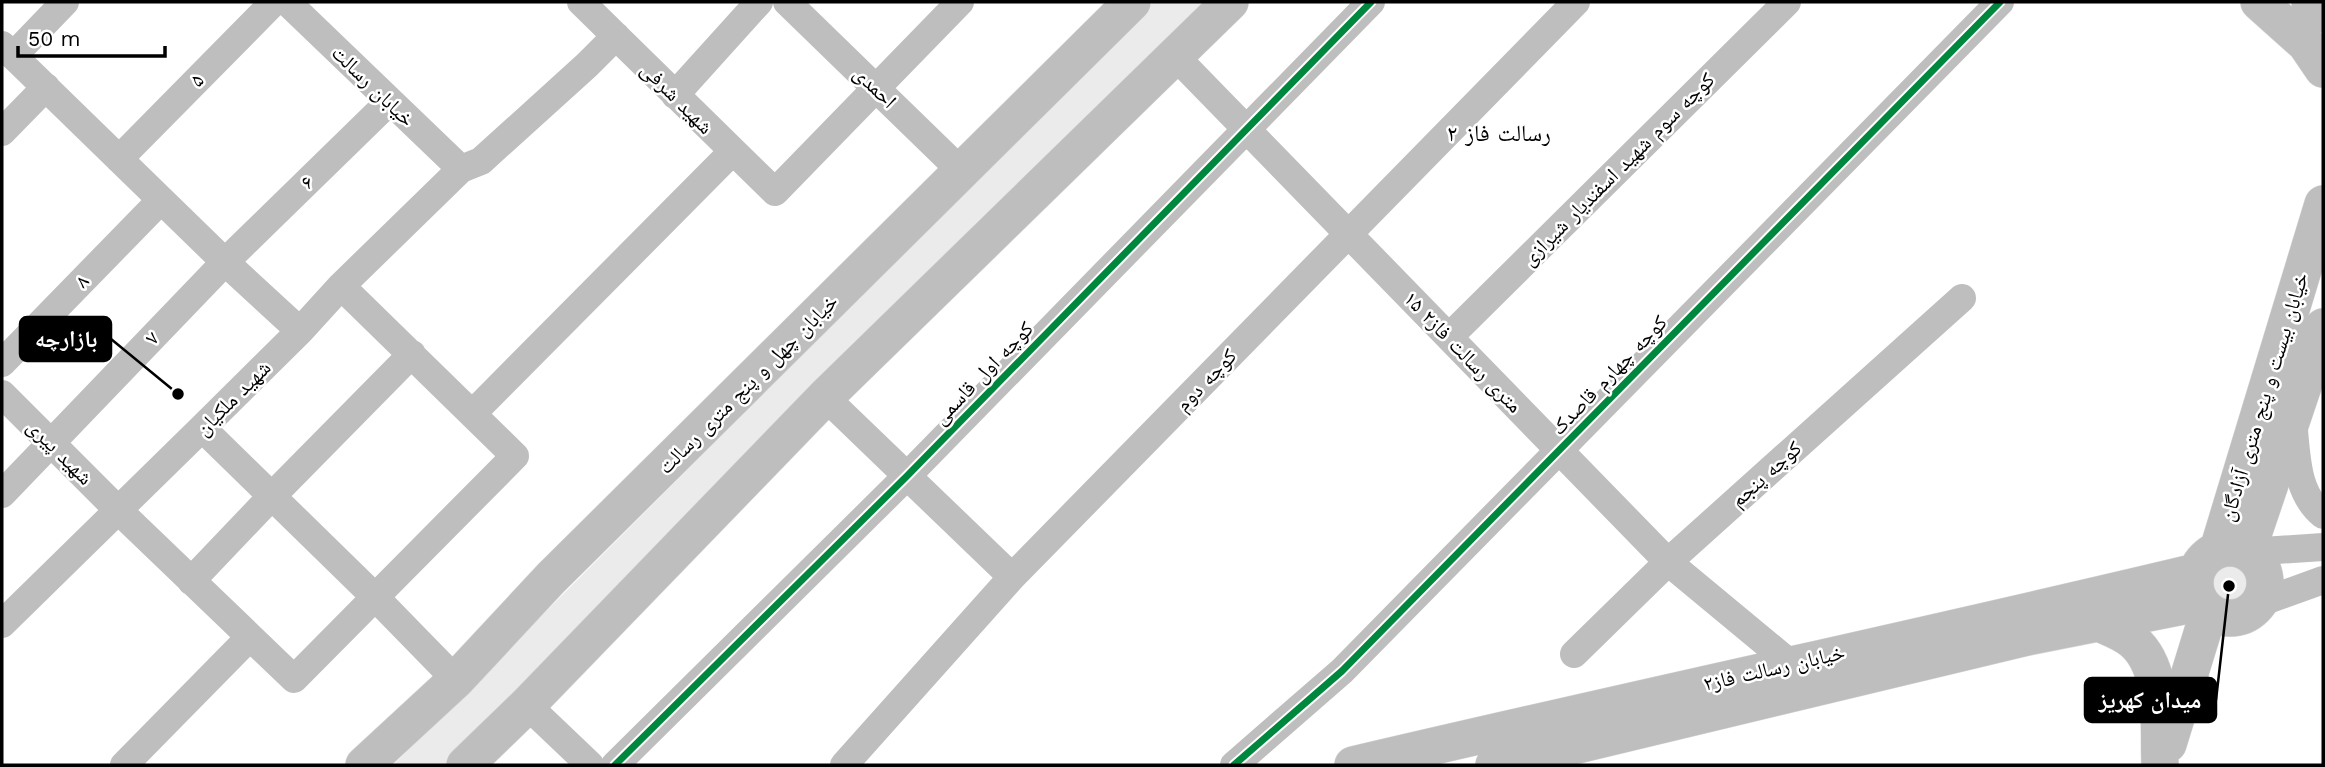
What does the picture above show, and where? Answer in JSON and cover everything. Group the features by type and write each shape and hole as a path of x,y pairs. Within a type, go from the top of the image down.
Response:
{"main road":[{"name":"خیابان چهل و پنج متری رسالت","path":"364,765 456,680 551,578 1132,2"},
{"path":"465,765 527,705 825,397 1230,2"},
{"path":"2259,2 2321,62"},
{"path":"2310,2 2323,14"},
{"name":"خیابان بیست و پنج متری آزادگان","path":"2223,587 2323,204"},
{"path":"2161,765 2223,587 2293,416 2323,327"},
{"path":"2185,765 2227,624 2223,587"},
{"name":"خیابان رسالت فاز۲","path":"1494,765 2027,637 2183,606 2223,587"},
{"name":"خیابان رسالت فاز۲","path":"1353,765 1791,664 1988,622 2223,587"},
{"path":"2099,623 2132,639 2147,656 2157,685 2161,765"}],"street":[{"path":"65,2 8,50 225,262 300,331"},
{"name":"۵","path":"119,159 274,2"},
{"name":"خیابان رسالت","path":"287,2 461,169"},
{"name":"شهید شرفی","path":"582,2 775,192 876,88"},
{"path":"674,95 759,2"},
{"name":"احمدی","path":"788,2 962,172"},
{"path":"876,88 960,2"},
{"name":"کوچه اول قاسمی","path":"618,764 907,476 1371,2"},
{"name":"کوچه دوم","path":"844,765 1012,578 1576,2"},
{"name":"کوچه سوم شهید اسفندیار شیرازی","path":"1448,337 1787,2"},
{"name":"کوچه چهارم قاصدک","path":"1234,765 1342,671 2000,2"},
{"name":"شهید ملکیان","path":"2,624 461,169 481,161 616,36"},
{"name":"۱۵ متری رسالت فاز۲","path":"1176,57 1668,562 1791,664"},
{"path":"2,132 46,87"},
{"name":"۶","path":"225,262 389,102"},
{"path":"472,414 732,152"},
{"name":"۸","path":"2,363 162,200"},
{"name":"۷","path":"2,494 225,262"},
{"path":"341,286 515,456 375,597"},
{"name":"کوچه پنجم","path":"1574,654 1668,562 1962,298"},
{"path":"191,581 412,354"},
{"name":"شهید پیری","path":"2,394 294,679 375,597"},
{"path":"825,397 1012,578"},
{"path":"2293,416 2300,480 2314,507 2323,515"},
{"path":"202,428 456,680"},
{"path":"2223,587 2323,547"},
{"path":"2223,587 2323,580"},
{"path":"124,765 250,637"},
{"path":"527,705 590,765"}],"shaded area":[{"path":"1153,2 1212,2 447,765 393,765"},
{"path":"2216,555 2253,563 2257,571 2260,581 2256,597 2247,608 2234,614 2220,613 2203,599 2202,570"}],"cycle path":[{"path":"615,765 907,476 1371,2"},
{"path":"1234,765 1342,671 2000,2"}],"place":[{"name":"بازارچه","path":"178,394"},
{"name":"میدان کهریز","path":"2229,586"}],"district":[{"name":"رسالت فاز ۲","path":"1499,133"}]}
